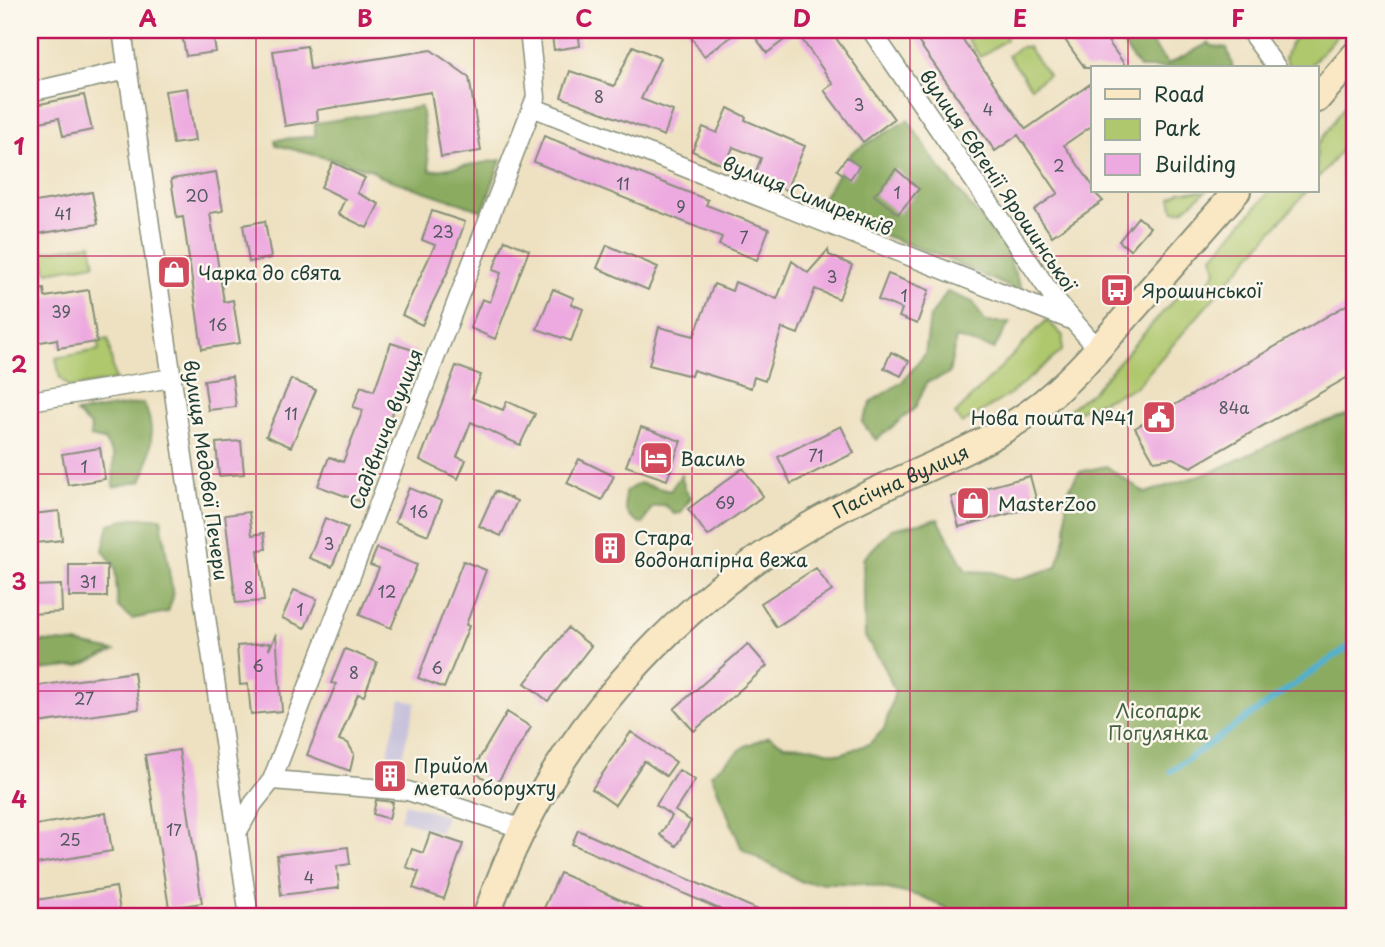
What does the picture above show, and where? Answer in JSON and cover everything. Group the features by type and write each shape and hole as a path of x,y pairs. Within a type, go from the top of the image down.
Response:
{"main road":[{"path":"1318,98 1355,55"},
{"name":"Пасічна вулиця","path":"486,917 523,829 559,766 639,661 702,602 772,549 809,526 1030,413 1063,386 1098,349 1236,192"}],"street":[{"name":"вулиця Медової Печери","path":"122,30 249,917"},
{"name":"Садівнича вулиця","path":"237,833 272,780 536,97 529,30"},
{"name":"вулиця Євгенії Ярошинської","path":"871,30 1071,320 1098,349"},
{"path":"1250,30 1276,66"},
{"path":"30,92 127,70"},
{"name":"вулиця Симиренків","path":"532,107 1071,320"},
{"path":"30,401 172,378"},
{"path":"272,780 408,791 523,829"}],"shaded area":[{"path":"401,699 416,703 395,784 381,780"},
{"path":"405,803 446,816 440,833 400,819"}],"green space":[{"path":"961,30 1007,30 1006,40 980,57"},
{"path":"1113,30 1141,30 1168,64 1209,43 1227,48 1232,66 1138,66"},
{"path":"1302,30 1342,30 1310,66 1289,66 1285,58 1290,44"},
{"path":"1021,47 1028,47 1048,75 1031,87 1008,55"},
{"path":"1355,92 1355,135 1318,178 1318,144"},
{"path":"421,107 430,171 501,160 483,211 379,176 372,170 276,145 275,140 315,136 315,123"},
{"path":"908,120 936,163 1004,247 1023,293 940,256 815,210 852,152"},
{"path":"1180,192 1205,192 1183,210 1174,211 1171,198"},
{"path":"1269,192 1306,192 1136,387 1069,415 1063,414 1094,390 1179,294 1199,293 1216,272 1213,256"},
{"path":"91,244 95,264 47,272 43,252"},
{"path":"947,292 973,302 985,322 1010,322 994,349 956,338 949,374 927,382 915,408 876,440 862,422 872,401 902,382 925,354 930,317"},
{"path":"1047,320 1063,336 1062,351 1010,394 962,424 955,414"},
{"path":"108,339 115,380 70,388 60,378 56,358 99,350 98,341"},
{"path":"143,403 151,431 145,472 141,481 113,487 114,456 104,440 90,437 91,427 76,413"},
{"name":"Лісопарк Погулянка","path":"1355,412 1355,917 964,917 923,897 865,884 802,882 742,849 711,774 745,746 769,736 785,745 806,746 840,754 869,744 884,729 895,692 884,666 865,637 863,559 892,529 938,519 966,571 992,572 1015,580 1057,567 1066,533 1066,494 1079,472 1106,466 1145,493 1214,471 1305,428"},
{"path":"681,475 685,489 691,497 681,513 674,514 665,505 652,507 643,524 629,516 625,492 639,483 670,491"},
{"path":"132,518 161,518 173,597 168,612 132,619 118,607 115,567 103,550 109,524"},
{"path":"30,641 76,643 114,651 79,666 30,671"}],"building":[{"path":"181,30 212,30 216,52 186,56"},
{"path":"551,30 578,30 580,46 554,50"},
{"path":"686,30 741,30 704,56"},
{"path":"750,30 830,30 894,119 863,142 824,90 833,84 796,31 767,53"},
{"path":"910,30 956,30 1026,129 1091,83 1091,126 1064,145 1091,183 1091,192 1103,201 1052,236 1034,210 1058,193 1018,135 995,151"},
{"path":"1058,30 1100,30 1126,66 1085,68"},
{"path":"307,46 310,69 431,50 469,77 481,151 441,157 431,92 317,110 318,121 285,126 273,51"},
{"path":"633,46 660,58 641,99 673,111 664,136 561,97 570,71 614,86"},
{"path":"187,88 195,141 173,144 165,91"},
{"path":"84,95 92,130 63,136 59,118 30,124 30,106"},
{"path":"728,108 746,117 745,120 805,146 786,190 754,177 761,158 733,147 725,166 692,151 703,127 717,133"},
{"path":"544,136 708,200 706,205 769,229 757,260 719,245 722,237 534,162"},
{"path":"847,157 859,166 850,179 837,170"},
{"path":"333,162 365,178 357,193 379,204 367,228 338,214 345,199 321,187"},
{"path":"896,169 919,189 898,214 874,195"},
{"path":"216,172 223,211 210,213 224,302 233,300 240,343 202,349 183,217 177,218 171,179"},
{"path":"92,192 98,224 31,235 30,203"},
{"path":"432,211 465,222 448,271 422,325 402,315 435,245 422,240"},
{"path":"1138,217 1150,227 1130,250 1119,241"},
{"path":"265,221 271,258 249,262 243,225"},
{"path":"505,240 529,250 495,339 470,328 482,299 490,302 501,273 493,270"},
{"path":"607,245 658,267 648,290 597,268"},
{"path":"828,250 829,255 852,265 839,299 815,289 798,334 782,328 765,381 754,377 751,388 693,370 691,376 649,365 659,327 694,336 714,284 732,291 735,282 777,299 792,261 808,273"},
{"path":"888,274 929,290 917,324 899,317 902,309 878,300"},
{"path":"44,289 45,297 89,290 97,342 58,348 57,339 30,344 30,291"},
{"path":"553,289 574,298 571,304 583,309 571,341 537,329"},
{"path":"1355,300 1355,373 1191,467 1173,458 1154,461 1135,428"},
{"path":"391,343 416,351 359,501 318,486 329,457 343,462 363,410 353,407 361,386 374,391"},
{"path":"891,352 909,361 901,376 884,368"},
{"path":"456,366 481,375 472,398 503,410 507,401 535,414 520,445 471,422 457,457 466,460 458,479 420,460"},
{"path":"232,376 236,407 208,410 204,380"},
{"path":"291,379 316,390 291,447 266,436"},
{"path":"841,426 854,453 791,484 778,457"},
{"path":"641,427 681,441 667,480 626,466"},
{"path":"241,441 244,474 219,476 216,443"},
{"path":"100,448 105,479 68,485 62,454"},
{"path":"579,459 614,476 602,500 567,483"},
{"path":"743,468 763,496 708,536 688,509"},
{"path":"1030,476 1038,506 959,527 951,497"},
{"path":"409,488 442,501 428,535 395,522"},
{"path":"495,491 517,501 501,536 479,526"},
{"path":"59,511 62,540 36,543 33,514"},
{"path":"249,512 252,535 264,533 266,549 258,550 264,601 236,603 225,515"},
{"path":"325,518 348,528 332,567 309,558"},
{"name":"Стара водонапірна вежа","path":"610,538 618,541 621,549 618,557 610,560 602,557 599,549 602,541"},
{"path":"377,548 417,565 391,628 359,615 379,568 370,565"},
{"path":"463,561 486,570 466,625 469,626 444,688 418,678"},
{"path":"69,565 107,565 107,597 69,597"},
{"path":"816,568 832,591 776,627 761,603"},
{"path":"61,585 62,612 30,614 30,586"},
{"path":"294,590 317,599 305,628 282,618"},
{"path":"568,628 591,646 548,701 525,683"},
{"path":"276,634 282,711 251,714 248,684 240,685 237,646 269,643 269,650"},
{"path":"748,644 767,666 694,731 674,709"},
{"path":"345,649 377,662 364,696 358,694 339,740 348,743 354,754 350,771 307,755 336,684 331,683"},
{"path":"134,672 139,709 30,724 30,687"},
{"path":"507,712 531,727 496,785 472,771"},
{"path":"631,732 676,762 666,776 644,761 615,805 592,789"},
{"path":"179,750 202,903 169,908 145,755"},
{"path":"679,770 695,780 675,811 691,821 676,846 660,835 672,816 656,805"},
{"path":"376,800 393,802 389,819 373,814"},
{"path":"106,813 112,851 30,865 30,826"},
{"path":"578,830 774,917 737,917 572,844"},
{"path":"430,833 463,844 444,899 413,888 419,872 406,867 412,849 423,853"},
{"path":"348,847 350,864 337,866 339,888 281,895 277,855"},
{"path":"560,873 659,917 540,917"},
{"path":"116,887 121,917 30,917 30,901"}],"waterway":[{"path":"1171,771 1355,642"}],"place":[{"name":"Чарка до свята","path":"174,272"},
{"name":"Ярошинської","path":"1117,290"},
{"name":"Нова пошта №41","path":"1159,417"},
{"name":"Василь","path":"656,458"},
{"name":"MasterZoo","path":"973,503"},
{"name":"Стара водонапірна вежа","path":"610,548"},
{"name":"Прийом металоборухту","path":"390,776"}]}
